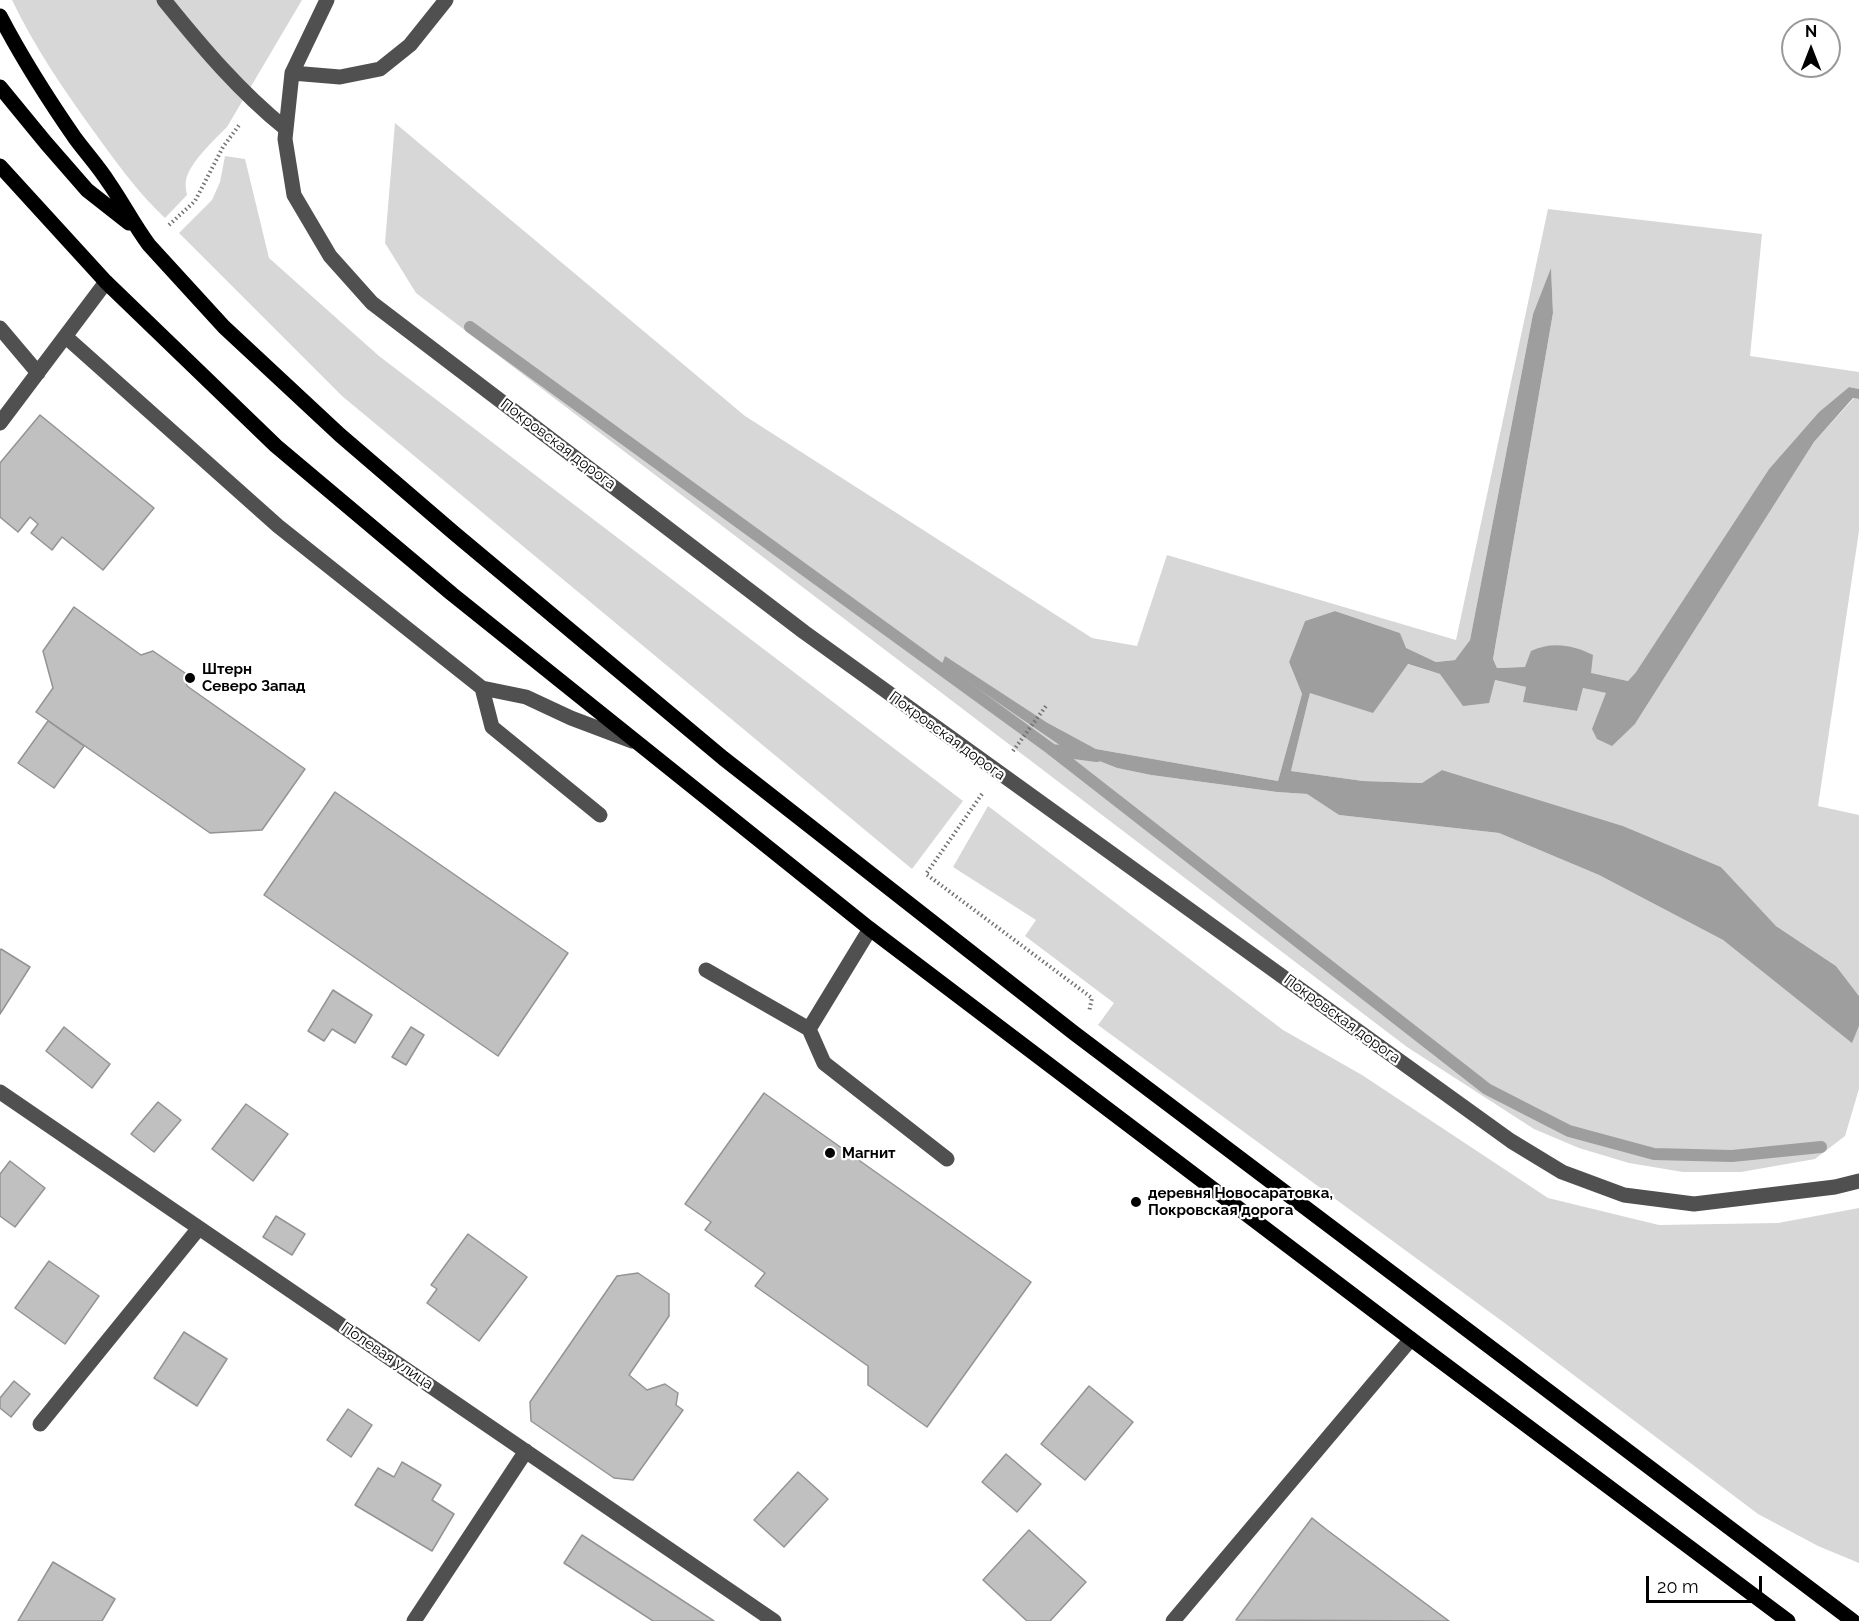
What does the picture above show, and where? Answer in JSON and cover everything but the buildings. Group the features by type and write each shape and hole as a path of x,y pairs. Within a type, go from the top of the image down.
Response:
{"main road":[{"path":"0,16 20,54 75,138 108,181 138,230 224,327 340,435 723,758 1064,1025 1853,1621"},
{"path":"0,87 87,190 138,230"},
{"path":"0,166 106,282 276,446 452,594 870,929 1788,1621"}],"street":[{"path":"164,0 207,54 255,104 286,129"},
{"name":"Покровская дорога","path":"327,0 292,74 285,140 294,195 330,256 372,303 804,632 1501,1134 1562,1172 1624,1195 1694,1204 1835,1187 1859,1181"},
{"path":"292,74 340,77 380,69 410,45 446,0"},
{"path":"2,418 106,282"},
{"path":"0,328 38,373"},
{"path":"66,337 278,526 482,688 526,697 571,718 633,741"},
{"path":"482,688 492,727 600,815"},
{"path":"808,1029 870,929"},
{"path":"706,970 808,1029 824,1063 947,1159"},
{"name":"Полевая улица","path":"0,1092 774,1621"},
{"path":"40,1424 199,1228"},
{"path":"1173,1621 1411,1339"},
{"path":"414,1621 526,1452"}],"path":[{"path":"1017,746 1046,706"},
{"path":"997,772 926,874 1092,998 1089,1013"}],"shaded area":[{"path":"12,0 302,0 227,127 192,166 186,180 187,195 165,218 128,177 72,101 40,52"},
{"path":"395,123 745,416 1092,638 1137,646 1167,555 1456,640 1548,209 1762,234 1750,356 1859,372 1859,389 1849,387 1819,412 1769,469 1628,681 1563,670 1497,668 1493,659 1553,313 1551,269 1533,314 1470,640 1455,660 1436,662 1405,648 1400,633 1335,611 1305,621 1289,662 1302,694 1278,781 1096,749 1046,722 1061,746 1117,768 1151,775 1307,794 1339,815 1499,833 1599,875 1723,940 1852,1042 1859,1026 1859,1089 1845,1136 1815,1159 1741,1172 1683,1172 1629,1163 1579,1148 1534,1129 1407,1047 416,293 385,243"},
{"path":"225,156 245,159 269,258 379,356 963,801 912,869 342,396 179,233 212,200 220,182"},
{"path":"1551,268 1553,313 1493,659 1497,668 1525,667 1531,651 1554,645 1578,649 1593,655 1591,673 1628,681 1769,469 1819,412 1849,387 1859,389 1859,399 1853,398 1814,442 1635,724 1612,746 1597,739 1592,729 1606,693 1583,688 1577,711 1523,702 1526,687 1495,680 1489,703 1463,706 1440,674 1408,664 1373,713 1310,693 1291,771 1363,781 1422,783 1442,770 1623,826 1721,867 1776,926 1836,966 1859,996 1859,1026 1852,1043 1723,940 1599,875 1499,833 1339,815 1307,794 1151,775 1117,768 1061,746 942,664 945,656 1046,722 1096,749 1278,781 1302,694 1289,662 1305,621 1335,611 1400,633 1406,648 1436,662 1455,660 1470,640 1533,314"},
{"path":"1854,398 1859,399 1859,531 1818,806 1859,815 1859,996 1836,966 1776,926 1721,867 1623,826 1442,770 1423,783 1363,781 1291,771 1310,693 1407,664 1440,674 1495,680 1526,687 1524,702 1577,711 1583,688 1606,693 1635,724 1814,442"},
{"path":"988,806 1283,1030 1362,1075 1548,1198 1659,1225 1778,1223 1859,1208 1859,1563 1818,1546 1758,1514 1510,1327 1098,1025 1114,1003 1025,936 1036,920 953,867"}],"waterway":[{"path":"470,327 1051,749 1487,1089 1569,1131 1654,1154 1732,1156 1821,1147"},
{"path":"1052,750 1097,756"}],"place":[{"name":"Штерн Северо Запад","path":"190,678"},
{"name":"Магнит","path":"830,1153"},
{"name":"деревня Новосаратовка, Покровская дорога","path":"1136,1202"}]}
